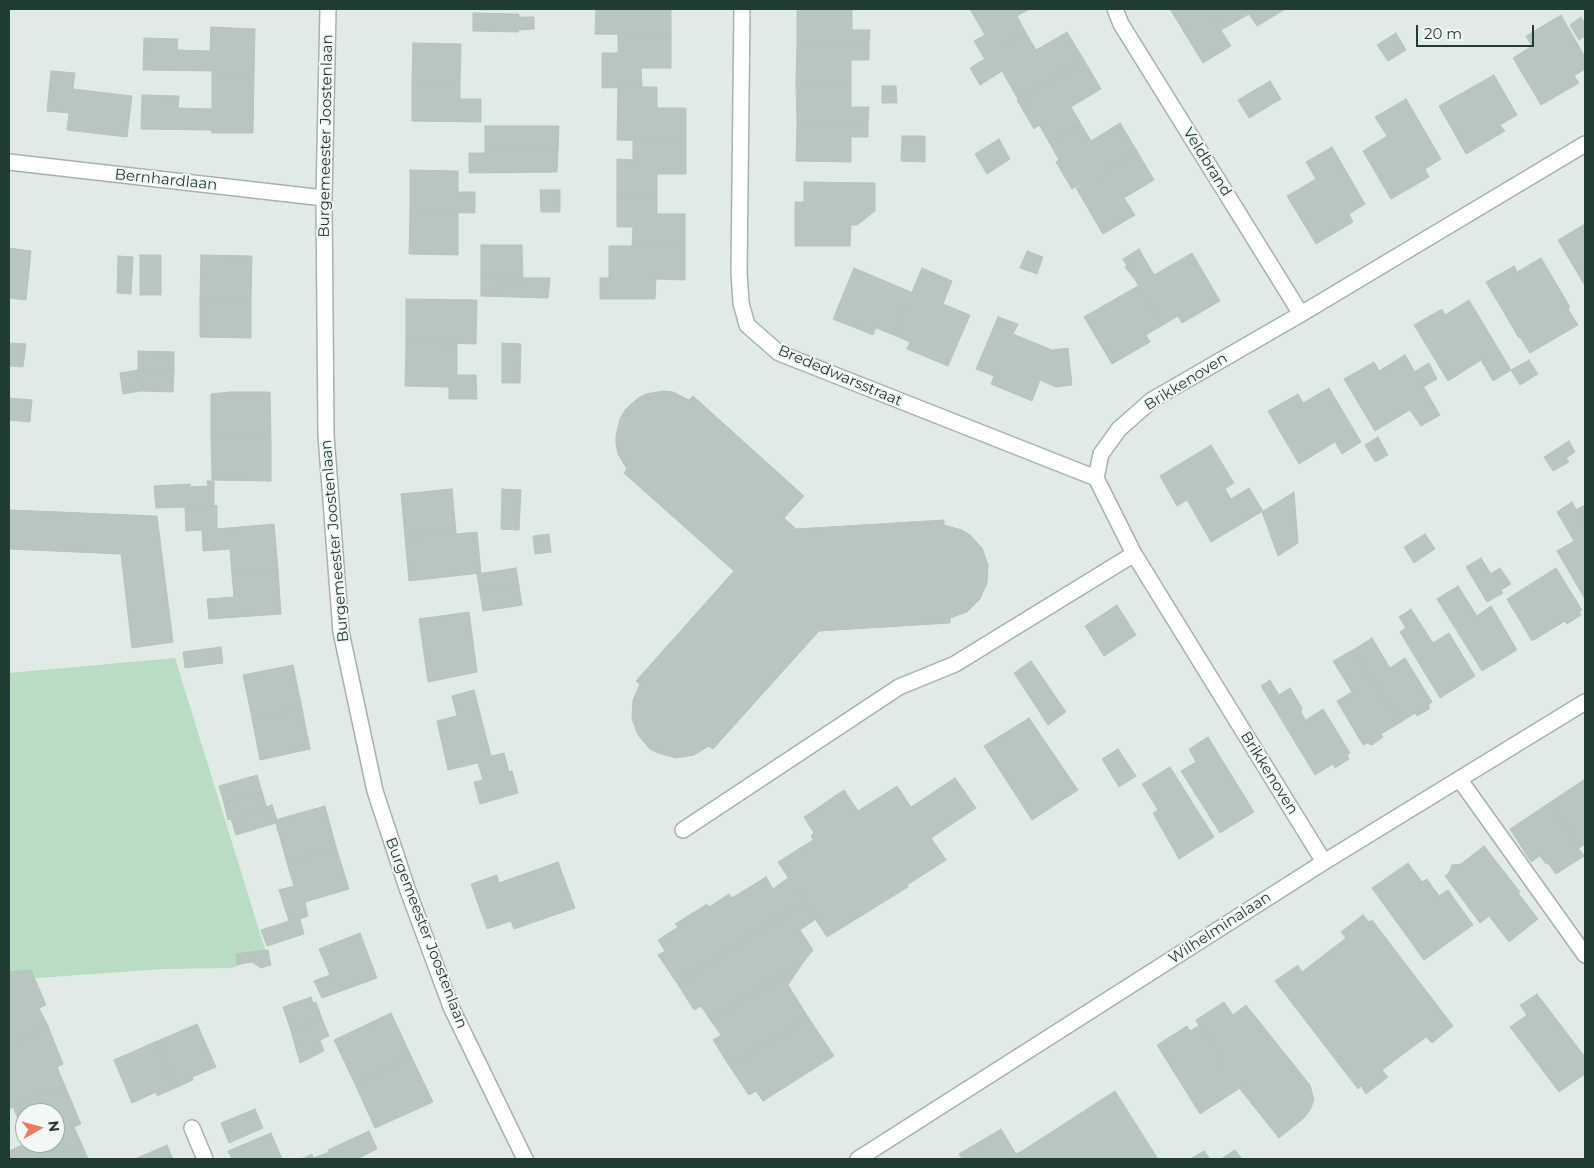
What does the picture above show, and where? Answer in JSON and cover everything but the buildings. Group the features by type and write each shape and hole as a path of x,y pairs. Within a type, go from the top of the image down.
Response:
{"street":[{"name":"Burgemeester Joostenlaan","path":"328,9 324,198 326,435 341,632 375,791 407,888 451,1007 525,1159"},
{"name":"Brededwarsstraat","path":"742,9 739,272 741,303 746,325 779,353 1096,478"},
{"name":"Veldbrand","path":"1115,9 1121,24 1301,314"},
{"name":"Brikkenoven","path":"1324,862 1134,554 1096,478 1100,454 1119,429 1152,400 1301,314 1585,144"},
{"name":"Bernhardlaan","path":"9,162 324,198"},
{"path":"683,830 899,687 955,664 1134,554"},
{"name":"Wilhelminalaan","path":"858,1159 1324,862 1585,702"},
{"path":"1460,780 1585,955"},
{"path":"192,1128 205,1159"}],"green space":[{"path":"175,658 267,956 231,968 163,969 9,980 9,673"}]}
